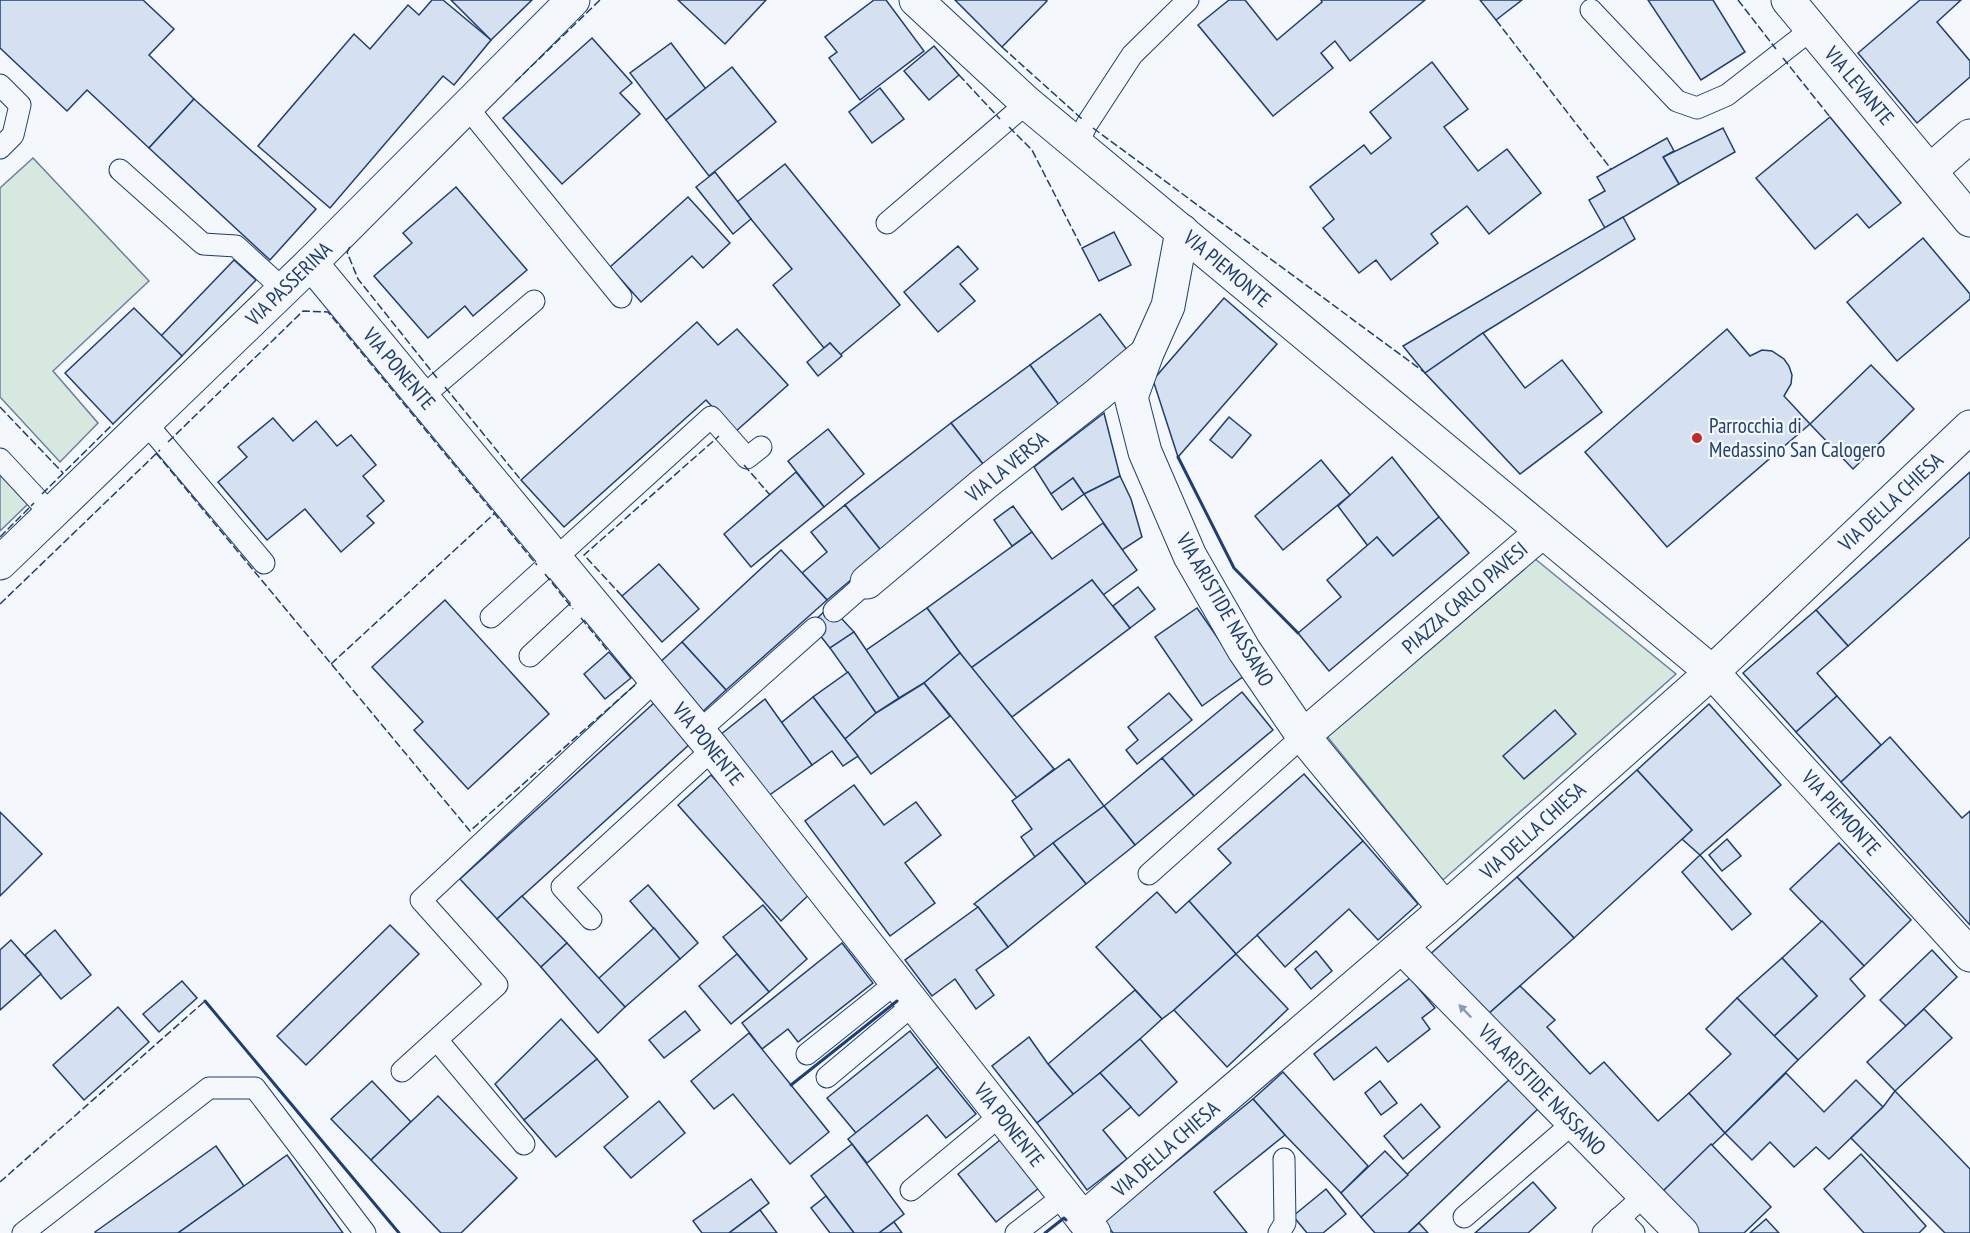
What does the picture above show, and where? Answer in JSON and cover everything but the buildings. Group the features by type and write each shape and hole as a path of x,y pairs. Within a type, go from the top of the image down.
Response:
{"street":[{"name":"VIA PASSERINA","path":"0,562 284,290 573,0"},
{"name":"VIA PIEMONTE","path":"916,0 1027,103 1542,532"},
{"name":"VIA LEVANTE","path":"1788,0 1970,220"},
{"path":"1930,171 1970,136"},
{"name":"VIA ARISTIDE NASSANO","path":"1182,231 1168,306 1131,397 1145,452 1190,556 1244,650 1303,736 1445,909"},
{"name":"VIA PONENTE","path":"311,263 706,740 1081,1216"},
{"name":"VIA LA VERSA","path":"867,582 1147,353"},
{"name":"VIA DELLA CHIESA","path":"1081,1216 1445,909 1712,672 1970,428"},
{"name":"PIAZZA CARLO PAVESI","path":"1303,736 1542,532 1712,672"},
{"name":"VIA PIEMONTE","path":"1712,672 1970,955"},
{"name":"VIA ARISTIDE NASSANO","path":"1401,946 1682,1233"}],"lane":[{"path":"1077,145 1132,55 1188,0"},
{"path":"1591,10 1677,101 1697,108 1727,95 1812,29"},
{"path":"0,85 20,105 13,135 0,148"},
{"path":"887,223 1027,103"},
{"path":"467,107 621,297"},
{"path":"120,170 203,244 236,246 284,290"},
{"path":"422,398 534,301"},
{"path":"491,617 711,417 747,458 761,447"},
{"path":"146,423 264,563"},
{"path":"0,459 51,514"},
{"path":"834,611 867,582"},
{"path":"530,656 590,600"},
{"path":"591,919 562,887 815,628"},
{"path":"402,1071 497,985 421,900 656,680"},
{"path":"1149,874 1303,736"},
{"path":"807,1054 906,993"},
{"path":"826,1077 906,993"},
{"path":"437,1040 524,1144"},
{"path":"23,1233 209,1088 255,1088 365,1233"},
{"path":"911,1190 1001,1114"},
{"path":"1464,1217 1573,1123"},
{"path":"1279,1233 1285,1223 1284,1160"},
{"path":"1603,1233 1627,1226 1645,1195"},
{"path":"1016,1233 1081,1216"}],"shaded area":[{"path":"33,158 149,281 53,371 98,423 60,462 0,397 0,188"},
{"path":"0,470 30,502 0,531"},
{"path":"1534,558 1676,674 1443,880 1326,735"}],"fence":[{"path":"515,82 600,0"},
{"path":"1738,0 1776,49"},
{"path":"1496,20 1611,169"},
{"path":"1002,47 1082,119"},
{"path":"1783,58 1830,117"},
{"path":"959,75 1000,119"},
{"path":"1009,127 1032,150 1082,248"},
{"path":"1093,128 1424,372"},
{"path":"350,247 347,252 358,279 437,378"},
{"path":"168,442 303,311 328,312 537,565"},
{"path":"445,387 521,480"},
{"path":"0,407 63,473"},
{"path":"42,494 113,424"},
{"path":"622,596 584,555 719,436"},
{"path":"0,604 160,450"},
{"path":"156,453 470,831 635,685"},
{"path":"744,465 770,495"},
{"path":"0,537 34,503"},
{"path":"331,664 495,513"},
{"path":"545,574 573,609"},
{"path":"581,618 609,652"},
{"path":"0,1182 205,1001"}],"wall":[{"path":"1178,457 1234,568 1298,633"},
{"path":"205,1001 399,1233"},
{"path":"791,1085 897,1001"},
{"path":"1045,1233 1064,1218 1066,1220"}],"place":[{"name":"Parrocchia di Medassino San Calogero","path":"1697,438"}]}
